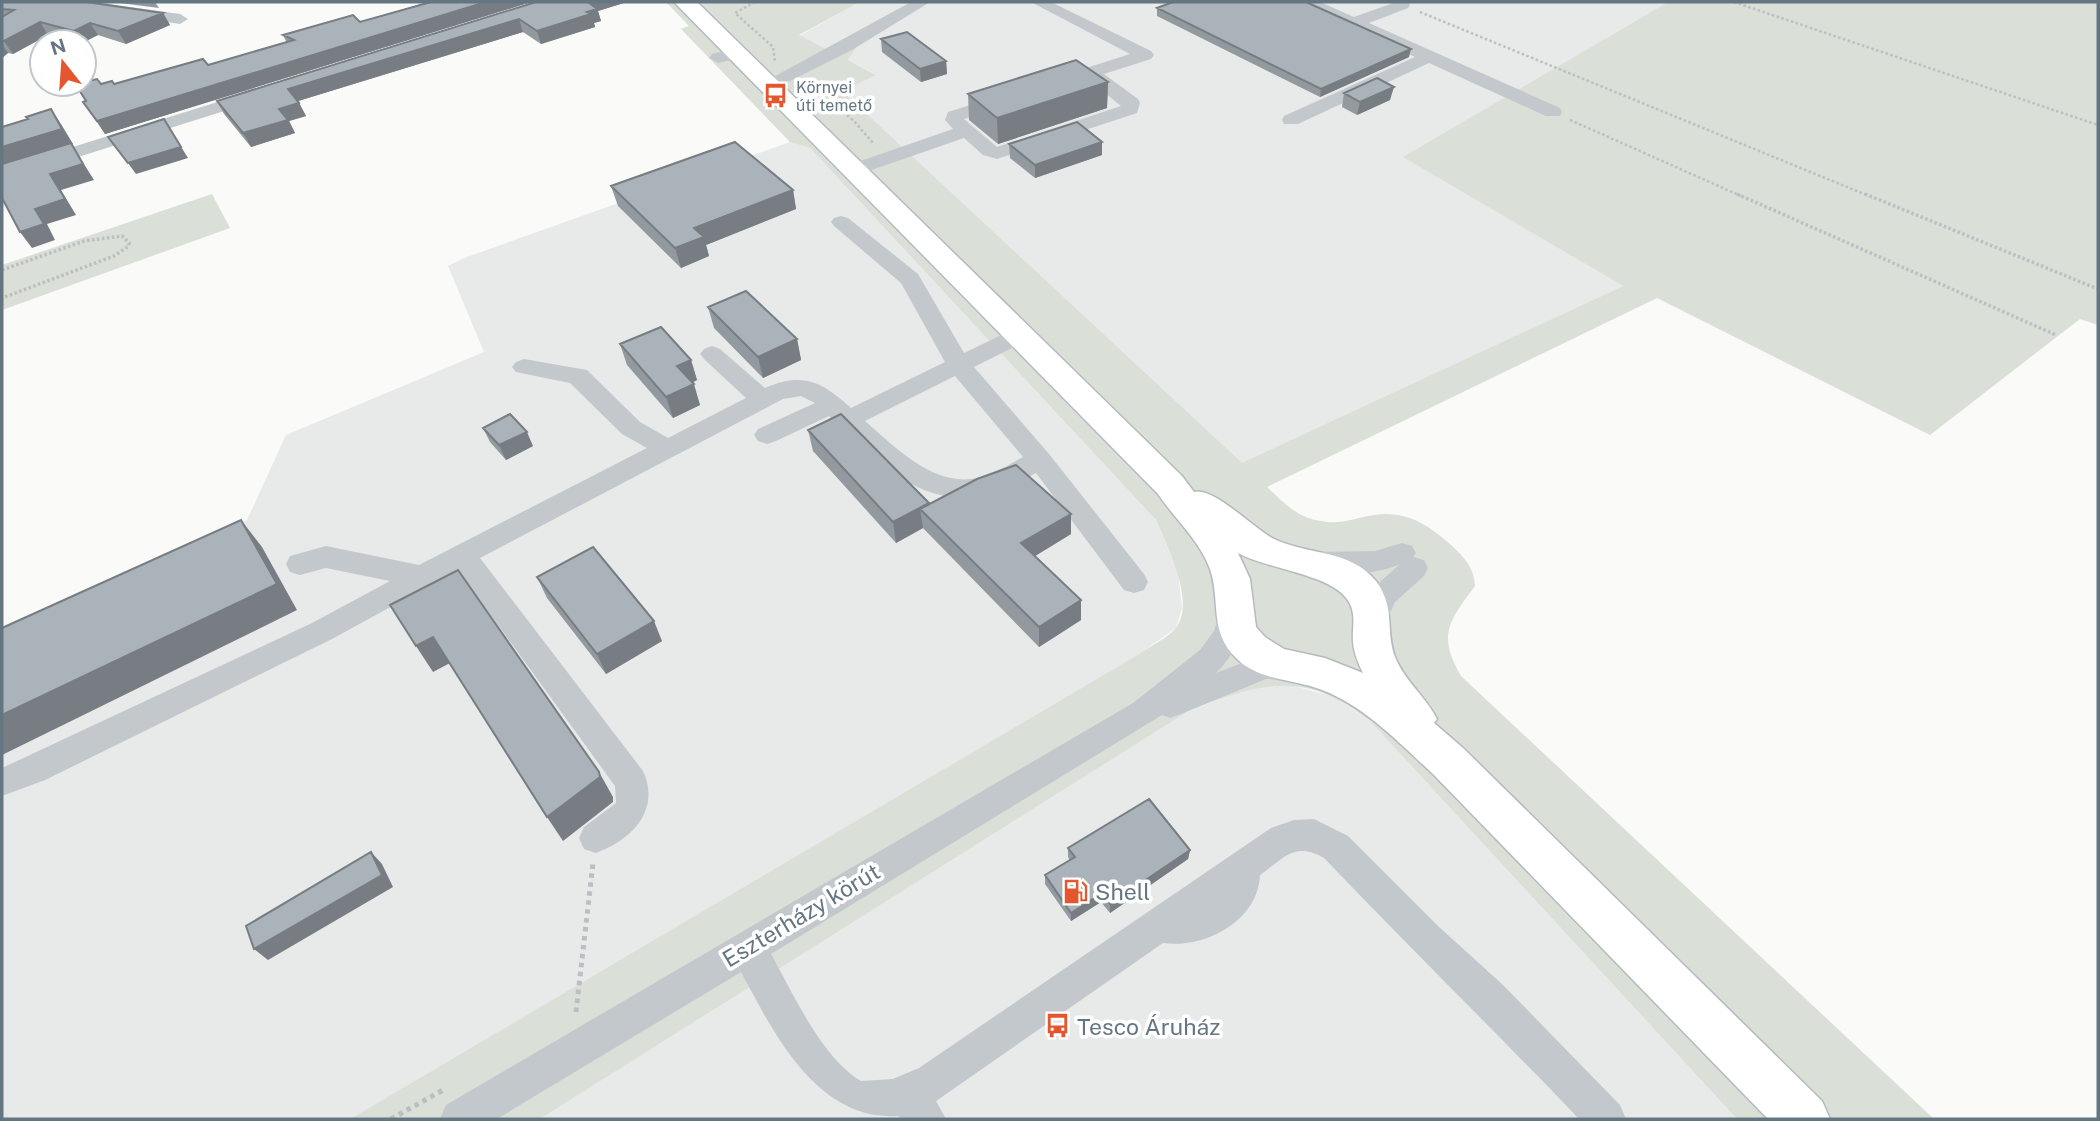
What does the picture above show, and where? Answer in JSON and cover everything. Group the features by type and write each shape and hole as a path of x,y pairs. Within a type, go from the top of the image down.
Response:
{"main road":[{"path":"685,2 704,21 728,56 768,85 865,166 1020,335 1170,485 1217,548 1231,579 1232,605 1238,632 1251,648 1270,661 1293,669 1334,677 1353,687 1395,716 1448,761 1804,1119"},
{"path":"1170,485 1191,495 1251,543 1339,572 1356,584 1368,601 1375,654 1387,678 1448,761"},
{"path":"1232,605 1241,582 1255,570 1273,562 1307,562"},
{"path":"1293,669 1314,671 1335,668 1352,661 1365,650 1373,627"}],"street":[{"path":"63,2 180,19"},
{"path":"768,85 846,46 922,2"},
{"path":"1039,2 1146,55 1091,72 955,116 954,120 990,151 1006,152 1130,109 1131,103 1091,72"},
{"path":"1307,2 1553,112"},
{"path":"1354,23 1402,5"},
{"path":"1291,120 1428,57"},
{"path":"2,175 279,88"},
{"path":"865,166 966,131"},
{"path":"841,222 910,279 959,365 1040,460 1134,582"},
{"path":"767,435 841,411 959,365 1020,335"},
{"path":"712,354 762,399"},
{"path":"524,367 578,376 631,428 666,448"},
{"path":"2,782 34,770 321,631 777,392 801,388 818,392 891,459 937,486 982,486 1040,460"},
{"path":"462,555 631,780 636,798 630,813 596,838"},
{"path":"300,564 327,557 422,577"},
{"path":"1307,562 1408,560 1383,596 1373,627"},
{"name":"Eszterházy körút","path":"454,1102 747,947 1143,712 1200,669 1223,646 1231,627 1232,605"},
{"name":"Eszterházy körút","path":"1143,712 1164,708 1251,671 1265,667 1293,669"},
{"path":"747,947 812,1057 835,1088 850,1097 865,1101 916,1107 962,1062 1159,925 1181,928 1209,920 1230,904 1238,876 1283,839 1294,835 1314,834 1325,839 1356,866 1424,938 1490,998 1606,1119"}],"path":[{"path":"755,2 735,13 773,47"},
{"path":"1734,2 2098,125"},
{"path":"1402,5 2098,289"},
{"path":"794,73 853,120 869,137 876,148 865,166"},
{"path":"1553,112 2056,335"},
{"path":"2,270 84,241 122,236 129,243 129,246 114,256 2,298"},
{"path":"576,1012 596,838"},
{"path":"565,1018 588,1005"},
{"path":"391,1119 454,1102"}],"shaded area":[{"path":"666,2 860,2 799,35 828,50 843,42 856,48 848,60 876,75 842,91 1242,463 1623,286 1403,157 1668,2 2098,2 2098,325 2080,319 1930,435 1657,298 1267,487 1305,517 1335,522 1386,514 1407,517 1426,526 1457,550 1471,569 1475,586 1458,609 1449,629 1449,650 1461,676 1934,1119 1737,1119 1370,721 1325,694 1284,686 1241,692 1192,709 540,1119 350,1119 1139,654 1171,633 1181,618 1182,590 1173,559 1156,520 810,148 790,142 681,29 689,26"},
{"path":"860,2 1668,2 1404,157 1623,286 1242,464 841,91 875,74 848,60 855,48 828,50 799,36"},
{"path":"790,142 810,148 1156,520 1178,572 1182,608 1176,628 1139,654 350,1119 2,1119 2,633 247,520 286,435 484,352 448,266"},
{"path":"212,194 230,228 2,310 2,265"},
{"path":"1287,684 1334,697 1370,721 1737,1119 540,1119 1192,709 1236,693"}],"building":[{"path":"2,2 86,2 163,13 118,31 90,23 80,28 63,28 40,22 2,41 2,17 14,10 2,9"},
{"path":"431,2 486,2 97,121 83,102 86,101 84,98 98,98 98,80 101,84 112,81 114,84 203,59 208,65 294,40 283,35 353,15 360,22"},
{"path":"536,2 588,2 597,9 587,12 591,14 537,31 519,19 288,89 299,103 279,109 288,120 243,133 217,101"},
{"path":"1173,2 1306,2 1411,49 1321,89 1157,8"},
{"path":"907,32 946,61 920,69 881,39"},
{"path":"1076,60 1108,82 997,118 968,94"},
{"path":"1377,78 1394,87 1360,102 1344,93"},
{"path":"51,109 62,129 2,147 2,127"},
{"path":"164,119 181,147 128,163 108,137"},
{"path":"1077,122 1102,142 1035,165 1009,144"},
{"path":"735,142 793,190 694,228 704,237 675,248 611,186"},
{"path":"71,143 83,164 50,174 65,199 35,209 44,224 20,232 2,198 2,164"},
{"path":"746,291 797,339 758,357 708,307"},
{"path":"661,327 691,360 677,366 694,384 666,397 620,344"},
{"path":"510,414 527,432 499,445 483,428"},
{"path":"841,414 929,503 893,522 808,430"},
{"path":"1016,465 1071,514 1021,543 1081,600 1039,627 920,509 977,479"},
{"path":"241,520 277,584 2,715 2,628"},
{"path":"593,547 654,621 597,654 537,577"},
{"path":"458,570 599,772 600,777 547,817 433,637 416,646 390,605"},
{"path":"1149,799 1190,850 1110,904 1102,893 1071,913 1045,875 1075,857 1068,848"},
{"path":"371,852 382,875 254,949 246,926"}],"place":[{"name":"Környei úti temető","path":"776,96"},
{"name":"Shell","path":"1075,891"},
{"name":"Tesco Áruház","path":"1057,1026"}]}
